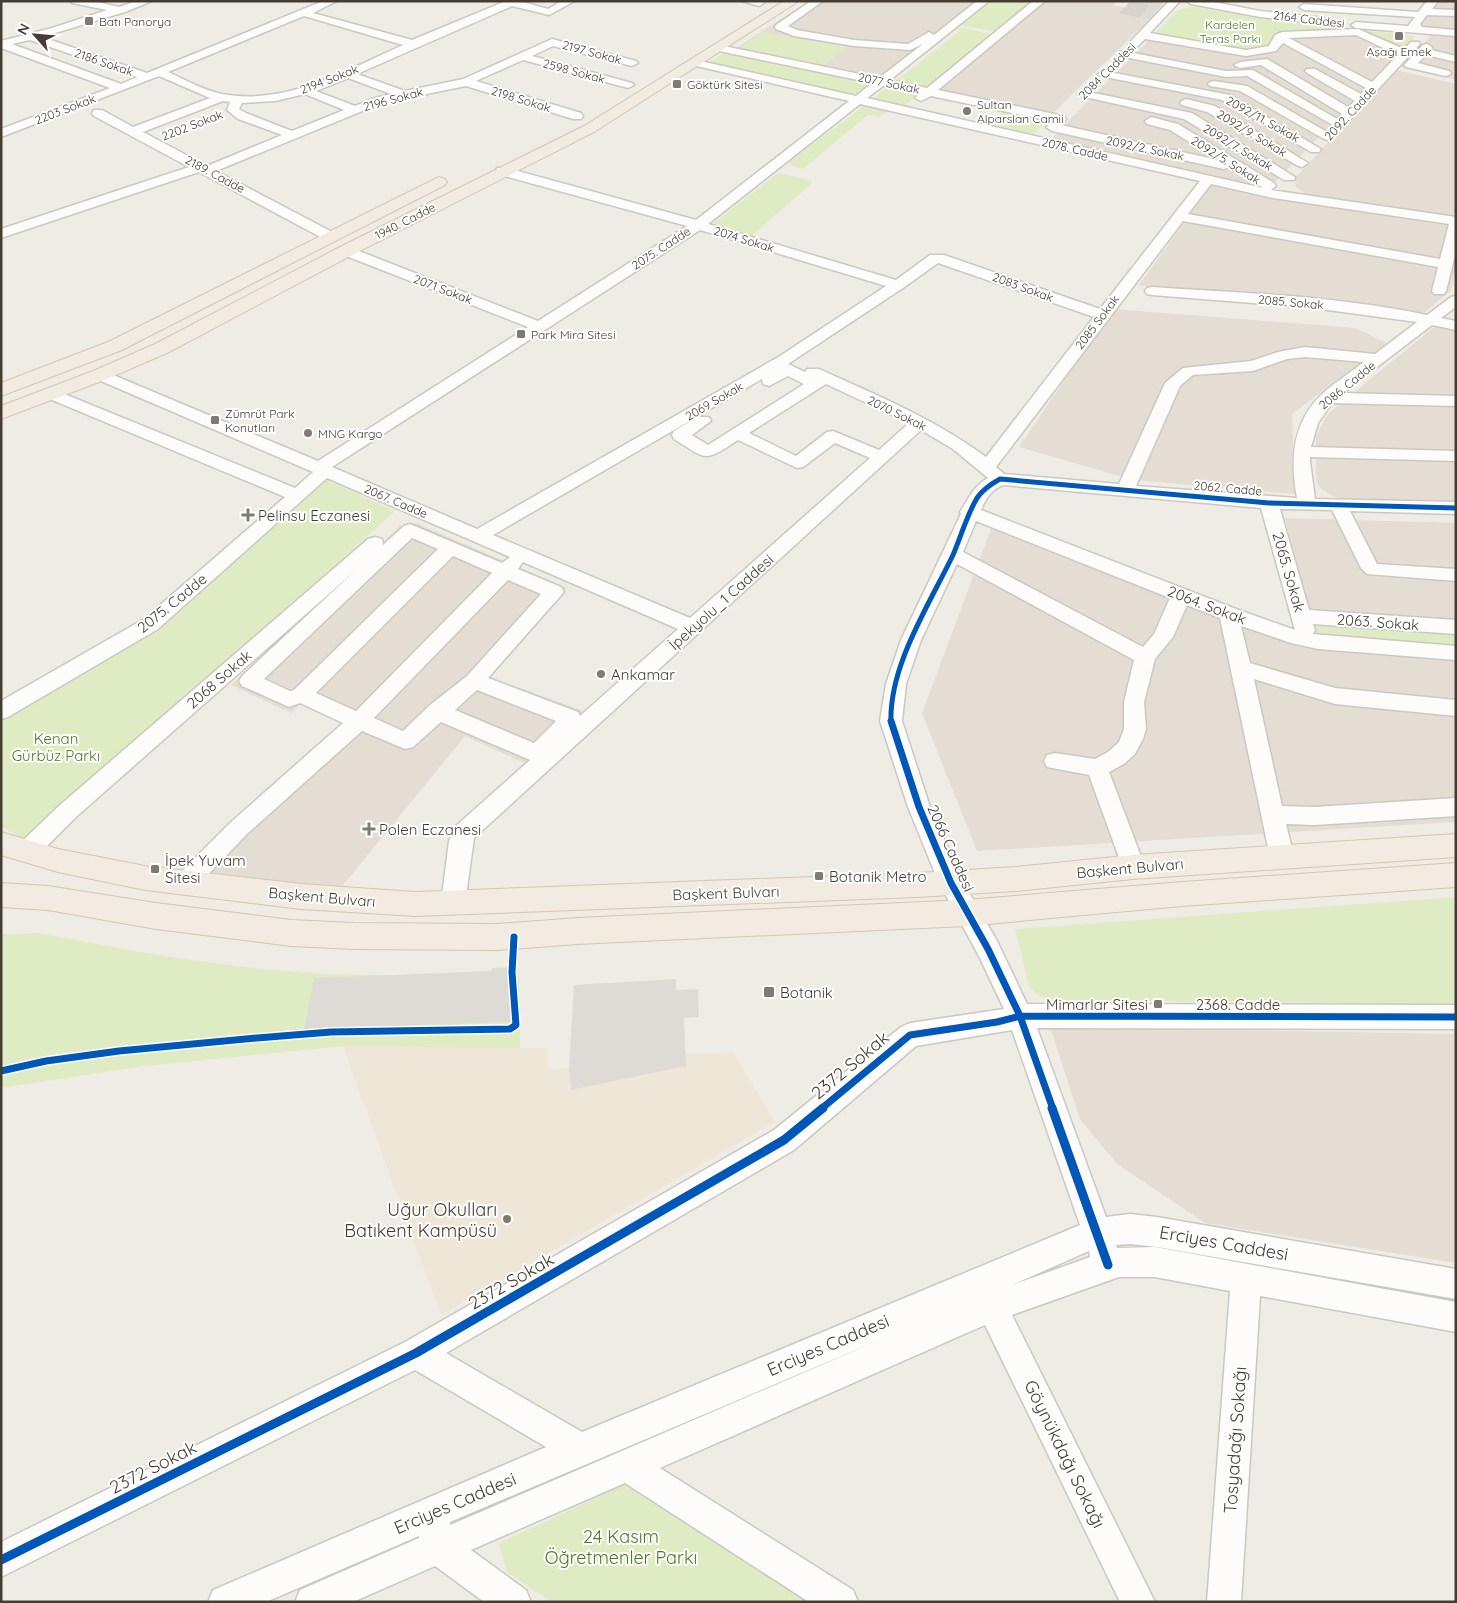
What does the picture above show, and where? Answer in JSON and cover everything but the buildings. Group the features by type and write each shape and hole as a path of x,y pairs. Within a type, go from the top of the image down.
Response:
{"main road":[{"name":"1940. Cadde","path":"1,413 100,375 162,348 502,171 606,120 793,1"},
{"path":"612,94 644,75"},
{"path":"554,127 583,112"},
{"name":"1940. Cadde","path":"1,390 116,346 453,175"},
{"name":"Başkent Bulvarı","path":"14,847 120,873 184,884 343,901 415,904 951,883 1015,879 1133,867 1456,845"},
{"name":"Başkent Bulvarı","path":"1,895 48,898 156,916 291,933 382,937 514,937 578,931 966,913 1182,894 1456,875"}],"street":[{"path":"1,44 32,37 99,16 116,7 138,1"},
{"path":"70,5 84,2 116,7 147,1"},
{"path":"306,1 327,3"},
{"path":"513,2 550,16 570,1"},
{"path":"818,1 780,27 794,33 854,43 910,47 972,1"},
{"name":"2075. Cadde","path":"1,711 151,624 297,495 322,470 540,326 698,225 984,1"},
{"path":"907,111 928,91 1040,1"},
{"name":"2084 Caddesi","path":"1038,141 1065,116 1084,94 1176,1"},
{"name":"2164 Caddesi","path":"1191,1 1311,20 1456,33"},
{"path":"1243,1 1260,3"},
{"path":"1403,29 1422,9 1433,1"},
{"name":"2194 Sokak","path":"153,75 223,97 231,107 304,90 347,74 494,6 513,2"},
{"path":"1,44 125,86 327,3"},
{"path":"1311,20 1313,4"},
{"path":"1296,6 1313,4 1422,9 1456,13"},
{"path":"70,5 99,16"},
{"path":"60,25 70,5"},
{"path":"1422,9 1413,26 1456,28"},
{"path":"303,13 413,44"},
{"path":"1,40 99,16"},
{"path":"954,25 1000,34"},
{"name":"2092. Cadde","path":"1274,192 1374,88 1387,68 1405,54 1427,31"},
{"path":"1329,32 1354,44"},
{"path":"1279,36 1300,33 1358,32 1405,54"},
{"path":"1300,33 1326,46"},
{"path":"1142,35 1241,53 1276,51 1279,36"},
{"path":"1279,36 1374,88"},
{"name":"2186 Sokak","path":"32,37 153,75"},
{"name":"2196 Sokak","path":"1,234 204,168 379,100 466,82 521,56 552,37"},
{"name":"2197 Sokak","path":"552,37 632,63"},
{"path":"1446,73 1410,65 1436,37 1456,38"},
{"path":"1132,45 1229,69 1263,62 1350,113"},
{"name":"2077 Sokak","path":"719,48 1002,107 1065,116"},
{"path":"1423,51 1456,57"},
{"path":"1123,54 1249,72 1339,124"},
{"name":"2598 Sokak","path":"521,56 628,85"},
{"name":"2078. Cadde","path":"696,63 1208,179 1274,192 1456,221"},
{"path":"1114,64 1213,89"},
{"path":"1304,67 1362,100"},
{"path":"1387,68 1456,82"},
{"path":"347,74 405,95"},
{"path":"1104,74 1213,89 1243,88 1328,136"},
{"name":"2198 Sokak","path":"466,82 583,112"},
{"path":"1094,84 1123,90"},
{"name":"2189. Cadde","path":"125,86 125,95 116,104 92,114 134,131 331,237"},
{"name":"2203 Sokak","path":"1,133 125,86"},
{"name":"2092/11. Sokak","path":"1213,89 1315,149"},
{"path":"304,90 355,110"},
{"name":"2092/7. Sokak","path":"1084,94 1188,116 1289,177"},
{"path":"134,131 223,97"},
{"name":"2092/9. Sokak","path":"1171,100 1211,109 1302,163"},
{"path":"231,107 242,116 292,135"},
{"path":"981,128 1002,107"},
{"name":"2092/2. Sokak","path":"1065,116 1239,168"},
{"name":"2092/5. Sokak","path":"1138,119 1166,124 1177,129 1274,192"},
{"name":"2202 Sokak","path":"152,141 170,134"},
{"path":"1167,139 1206,148"},
{"name":"2074 Sokak","path":"502,171 698,225 898,285"},
{"name":"2085 Sokak","path":"994,473 1102,315 1208,179"},
{"path":"1178,216 1445,264"},
{"path":"1438,290 1456,221"},
{"name":"2071 Sokak","path":"346,252 540,326"},
{"name":"2069 Sokak","path":"478,536 786,360 935,258 944,258"},
{"name":"2083 Sokak","path":"944,258 1102,315"},
{"name":"2085. Sokak","path":"1152,292 1314,304 1398,313 1456,326"},
{"name":"2086. Cadde","path":"1307,504 1301,475 1302,452 1306,427 1314,412 1327,398 1456,300"},
{"path":"1124,491 1165,398 1177,379 1189,371 1253,366 1284,355 1305,352 1379,359"},
{"name":"2070 Sokak","path":"786,360 821,381 919,423 968,450 994,473"},
{"path":"787,369 821,381 708,452 680,435 787,369"},
{"name":"2067. Cadde","path":"100,375 122,404 322,470 692,627"},
{"path":"51,394 122,404 297,495"},
{"path":"1327,398 1456,401"},
{"name":"İpekyolu_1 Caddesi","path":"453,903 461,840 465,832 919,423"},
{"path":"738,434 797,463 833,436 881,457"},
{"path":"1302,452 1456,456"},
{"name":"2062. Cadde","path":"994,473 1124,491 1269,503 1456,508"},
{"name":"2066 Caddesi","path":"994,473 969,512 953,554 911,640 896,684 891,721 919,808 942,858 951,883 966,913 988,949 1020,1016 1108,1265"},
{"name":"2065. Sokak","path":"1269,503 1308,641"},
{"path":"1339,506 1366,560 1374,570 1456,575"},
{"name":"2068 Sokak","path":"14,847 68,810 414,509"},
{"name":"2064. Sokak","path":"969,512 1229,614 1308,641 1456,653"},
{"path":"301,695 404,741 474,681 554,592 451,547 410,530 249,681 289,699 301,695 451,547"},
{"path":"184,884 239,828 358,722 522,554"},
{"path":"953,554 1145,657"},
{"path":"1056,761 1097,768 1116,758 1127,748 1135,729 1134,702 1145,657 1163,637 1181,595"},
{"path":"1229,614 1282,856"},
{"name":"2063. Sokak","path":"1301,616 1456,627"},
{"path":"1241,668 1336,696 1456,708"},
{"path":"437,711 537,754 572,718 474,681"},
{"path":"1097,768 1133,867"},
{"path":"1273,815 1315,816 1456,807"},
{"name":"2368. Cadde","path":"1020,1016 1456,1017"},
{"name":"2372 Sokak","path":"1,1560 416,1353 784,1140 910,1035 997,1022 1020,1016"},
{"name":"Erciyes Caddesi","path":"225,1602 580,1448 1050,1254 1096,1233 1130,1229 1157,1232 1456,1284"},
{"name":"Erciyes Caddesi","path":"312,1602 992,1307 1120,1262 1156,1262 1456,1317"},
{"name":"Tosyadağı Sokağı","path":"1224,1602 1246,1279"},
{"name":"Göynükdağı Sokağı","path":"992,1307 1138,1602"},
{"path":"416,1353 580,1448"},
{"path":"626,1466 841,1602"},
{"path":"430,1513 438,1547 514,1602"}],"shaded area":[{"path":"809,1 982,1 879,79 737,50 736,48"},
{"path":"1044,1 1117,1 1114,5 1125,8 1121,13 1150,19 1052,114 935,90"},
{"path":"1126,1 1161,1 1163,4 1150,19 1139,17 1148,5"},
{"path":"1429,1 1456,1 1456,29 1408,27"},
{"path":"1344,30 1402,51 1274,183 1253,187 1051,139 1154,35 1272,43 1272,35 1277,34"},
{"path":"1432,34 1456,35 1456,80 1401,67"},
{"path":"1396,70 1456,84 1456,214 1450,216 1308,196 1296,187 1295,178"},
{"path":"1212,184 1316,205 1450,226 1456,229 1456,270 1451,290 1424,313 1139,285"},
{"path":"1113,309 1355,328 1387,343 1292,414 1295,494 1133,480 1019,447"},
{"path":"1439,323 1456,327 1456,507 1354,502 1339,499 1327,493 1319,487 1316,480 1316,436 1328,414"},
{"path":"1285,518 1456,523 1456,620 1310,614"},
{"name":"İpek Yuvam Sitesi","path":"416,523 567,588 489,677 592,714 533,767 465,736 339,890 195,875 341,722 301,704 291,713 231,685 400,526"},
{"path":"992,526 1219,618 1300,645 1456,656 1456,822 977,851 922,713"},
{"path":"510,967 512,1022 304,1029 314,978 491,971 492,968"},
{"path":"676,979 676,990 698,989 699,1017 684,1018 686,1066 571,1090 569,1068 574,985"},
{"name":"Mimarlar Sitesi","path":"1050,1027 1456,1034 1456,1263 1205,1223 1117,1164 1080,1119"},
{"name":"Uğur Okulları Batıkent Kampüsü","path":"343,1046 548,1048 548,1070 569,1068 571,1090 686,1066 686,1054 733,1052 775,1122 441,1315"}],"green space":[{"path":"990,1 1036,1 998,32 960,25"},
{"name":"Kardelen Teras Parkı","path":"1193,7 1277,21 1416,36 1402,51 1344,30 1277,34 1272,35 1270,46 1243,51 1154,35 1178,10"},
{"path":"959,27 994,35 926,89 894,82 960,31 957,29"},
{"path":"762,32 847,47 821,67 739,49"},
{"path":"724,53 871,83 854,95 710,62"},
{"path":"889,85 921,92 905,106 873,99"},
{"path":"864,106 888,111 880,117 868,115 803,169 794,167 789,162"},
{"path":"1005,109 1049,118 1032,136 988,126"},
{"path":"778,173 812,181 811,184 749,238 710,226"},
{"name":"Kenan Gürbüz Parkı","path":"324,479 395,511 28,841 1,827 1,719 152,632"},
{"path":"1312,623 1456,632 1456,646 1317,637"},
{"path":"1456,897 1456,1004 1055,1000 1041,997 1029,987 1015,929"},
{"path":"38,933 176,958 280,971 391,975 519,972 520,1048 343,1046 137,1067 1,1088 1,934"},
{"name":"24 Kasım Öğretmenler Parkı","path":"624,1485 814,1602 552,1602 507,1572 499,1543"}],"cycle path":[{"path":"1108,1265 1020,1016 988,949 951,883 919,807 891,721 896,684 911,640 953,554 977,498 988,485 1000,479 1269,503 1456,508"},
{"path":"1,1071 46,1061 119,1051 257,1038 331,1032 510,1029 516,1025 512,972 514,937"},
{"path":"1,1560 416,1353 784,1140 910,1035 997,1022 1020,1016 1456,1017"}],"place":[{"name":"Batı Panorya","path":"89,21"},
{"name":"Aşağı Emek","path":"1399,36"},
{"name":"Göktürk Sitesi","path":"677,84"},
{"name":"Sultan Alparslan Camii","path":"967,111"},
{"name":"Park Mira Sitesi","path":"521,334"},
{"name":"Zümrüt Park Konutları","path":"215,420"},
{"name":"MNG Kargo","path":"308,433"},
{"name":"Pelinsu Eczanesi","path":"248,515"},
{"name":"Ankamar","path":"601,674"},
{"name":"Polen Eczanesi","path":"369,829"},
{"name":"İpek Yuvam Sitesi","path":"155,869"},
{"name":"Botanik Metro","path":"819,876"},
{"name":"Botanik","path":"769,992"},
{"name":"Mimarlar Sitesi","path":"1158,1004"},
{"name":"Uğur Okulları Batıkent Kampüsü","path":"507,1219"}]}
